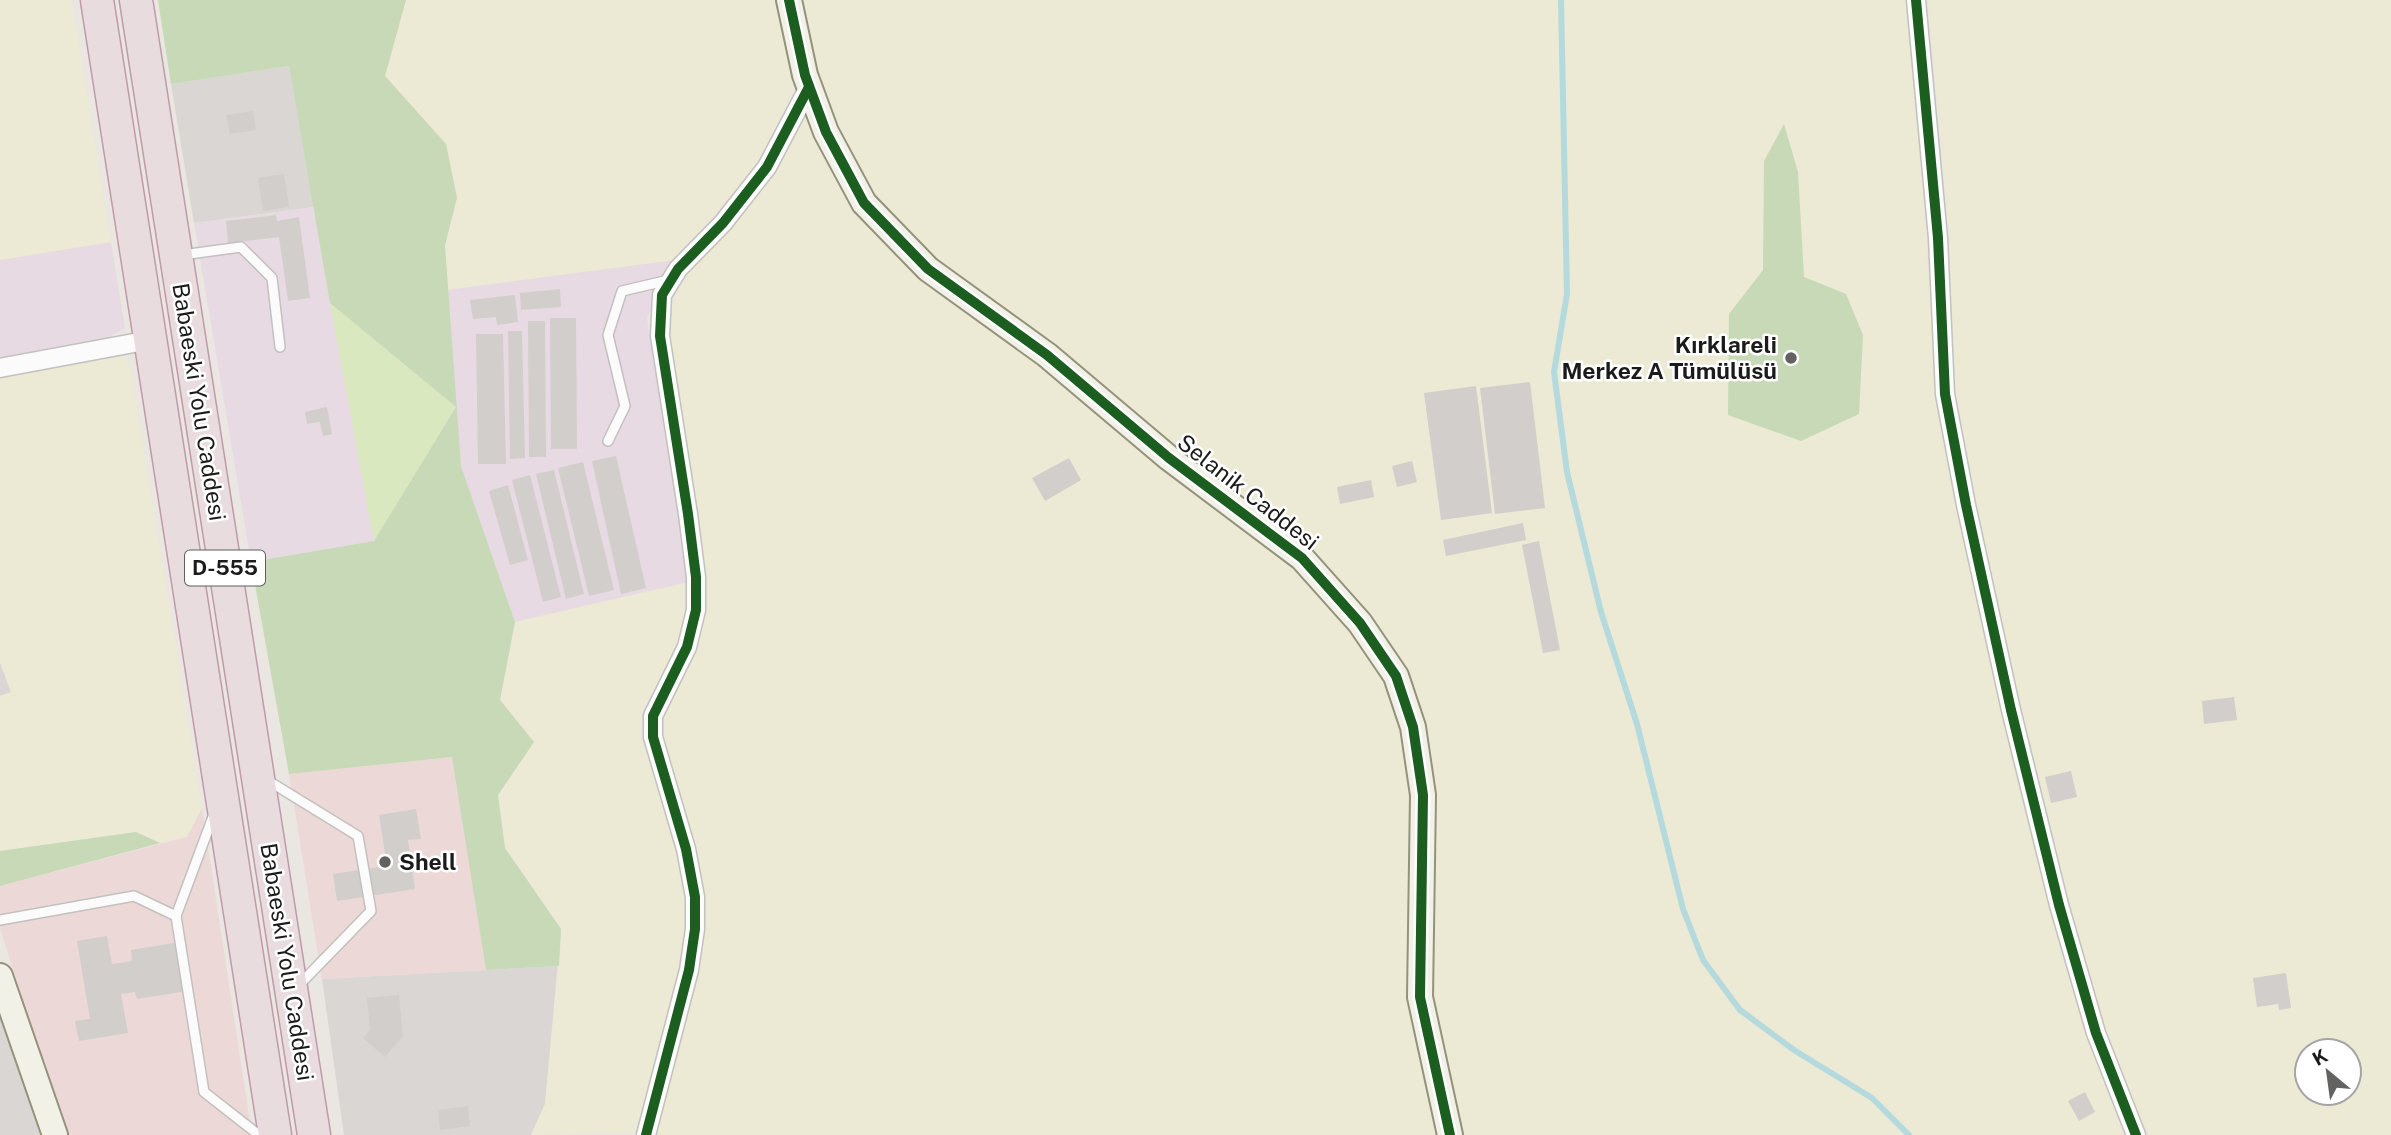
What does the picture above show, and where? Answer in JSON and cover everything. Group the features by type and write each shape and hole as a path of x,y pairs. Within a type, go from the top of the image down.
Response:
{"highway":[{"name":"Babaeski Yolu Caddesi","path":"97,0 275,1135"},
{"name":"Babaeski Yolu Caddesi","path":"136,0 314,1135"}],"street":[{"name":"Selanik Caddesi","path":"789,0 809,87 826,132 864,203 929,269 1047,355 1169,458 1302,558 1360,623 1396,676 1413,727 1423,795 1420,997 1450,1135"},
{"path":"1916,0 1938,238 1945,394 1966,505 2011,710 2059,905 2096,1033 2136,1135"},
{"path":"646,1135 689,970 695,929 695,897 686,849 653,737 653,716 683,656 696,610 696,577 688,514 660,336 662,295 678,269 723,223 767,167 809,87"},
{"path":"0,368 150,340"},
{"path":"0,976 55,1135"}],"lane":[{"path":"176,256 241,247 272,278 280,347"},
{"path":"608,442 625,406 608,335 622,292 671,280"},
{"path":"257,774 358,836 371,911 292,992"},
{"path":"221,796 176,916 204,1092 259,1135"},
{"path":"0,920 134,896 176,916"}],"shaded area":[{"path":"0,0 72,0 111,242 0,260"},
{"path":"406,0 782,0 794,89 758,165 674,260 446,290 445,245 457,198 385,76"},
{"path":"794,0 1910,0 1937,398 2010,743 2061,953 2087,1035 2129,1135 1457,1135 1429,995 1421,725 1346,600 933,266 883,218 835,136"},
{"path":"1928,0 2391,0 2391,1135 2143,1135 2131,1102 2157,1095 2129,1102 2101,1031 2018,719 1952,393 1949,232"},
{"path":"289,66 314,207 194,223 171,84"},
{"path":"805,117 816,131 858,210 1298,563 1391,679 1406,729 1443,1135 652,1135 701,931 661,741 660,717 694,647 665,336 676,294 694,267 746,209 782,159"},
{"path":"314,207 374,541 251,562 194,223"},
{"path":"111,242 125,328 94,346 0,362 0,260"},
{"path":"674,260 647,318 689,582 515,622 461,466 446,290"},
{"path":"123,356 131,369 202,808 187,837 160,843 136,832 0,851 0,696 11,692 0,662 0,378"},
{"path":"689,582 690,611 678,649 665,678 642,709 641,738 657,777 681,853 688,900 685,947 671,1019 640,1133 531,1135 545,1104 561,929 505,848 498,795 534,742 500,700 515,622"},
{"path":"0,662 11,692 0,696"},
{"path":"453,757 486,970 322,979 289,774"},
{"path":"202,808 252,1135 65,1135 0,928 0,886 186,837"},
{"path":"559,966 545,1104 531,1135 344,1135 322,979"},
{"path":"0,1016 27,1096 40,1135 0,1135"}],"green space":[{"path":"158,0 406,0 385,76 446,144 457,198 445,245 461,466 515,622 500,700 534,742 498,795 505,848 561,929 559,966 486,970 452,757 289,774 251,562 374,541 456,407 330,303 289,66 171,84"},
{"path":"1784,124 1798,172 1804,277 1846,294 1863,335 1859,414 1801,441 1728,415 1729,314 1763,270 1764,161"},
{"path":"330,303 456,407 374,541"},
{"path":"136,832 160,843 0,886 0,851"}],"building":[{"path":"253,111 256,130 230,134 226,115"},
{"path":"284,174 289,207 263,211 258,178"},
{"path":"276,215 277,221 299,217 310,298 288,301 279,237 228,243 226,221"},
{"path":"560,289 561,307 521,310 520,293"},
{"path":"515,295 518,322 497,325 496,317 473,319 470,300"},
{"path":"550,318 576,318 577,449 551,449"},
{"path":"528,321 545,321 546,457 529,457"},
{"path":"508,331 522,331 525,458 510,459"},
{"path":"476,334 503,334 506,464 478,464"},
{"path":"1530,382 1545,508 1495,514 1480,388"},
{"path":"1476,386 1492,513 1441,520 1424,393"},
{"path":"327,407 332,434 323,436 320,422 307,424 305,412"},
{"path":"616,456 646,588 621,594 592,461"},
{"path":"1069,458 1081,480 1045,501 1032,478"},
{"path":"1412,461 1417,482 1397,487 1392,466"},
{"path":"583,462 614,590 589,596 558,468"},
{"path":"554,470 584,594 566,599 536,474"},
{"path":"530,475 561,597 543,602 512,480"},
{"path":"1371,480 1374,497 1340,504 1337,487"},
{"path":"508,485 528,560 510,565 489,491"},
{"path":"1523,523 1526,540 1446,556 1443,540"},
{"path":"1539,541 1560,650 1543,653 1522,545"},
{"path":"2234,697 2237,720 2204,724 2202,701"},
{"path":"2071,771 2077,797 2051,803 2045,777"},
{"path":"416,809 421,839 408,840 415,889 337,901 333,874 387,866 379,815"},
{"path":"107,936 112,964 132,961 131,950 180,942 187,991 137,999 135,992 121,994 128,1033 79,1041 75,1021 90,1019 77,941"},
{"path":"2286,973 2291,1008 2279,1010 2278,1004 2257,1007 2253,978"},
{"path":"399,995 403,1036 385,1057 363,1038 370,1030 367,998"},
{"path":"2085,1092 2095,1112 2079,1121 2068,1101"},
{"path":"468,1106 470,1126 440,1130 438,1110"}],"waterway":[{"path":"1561,0 1567,294 1554,372 1567,472 1601,612 1637,724 1683,909 1703,960 1740,1010 1794,1050 1872,1098 1909,1135"}],"cycle path":[{"path":"789,0 805,75 826,132 864,203 928,269 1047,355 1169,458 1302,558 1360,623 1396,676 1413,727 1423,795 1420,997 1450,1135"},
{"path":"1916,0 1938,238 1945,394 1966,505 2011,710 2059,905 2096,1033 2136,1135"},
{"path":"646,1135 689,970 695,929 695,897 686,849 653,737 653,716 687,647 696,610 696,577 688,514 660,336 662,295 678,269 723,223 767,167 809,87"}],"place":[{"name":"Kırklareli Merkez A Tümülüsü","path":"1791,358"},
{"name":"Shell","path":"385,862"}]}
